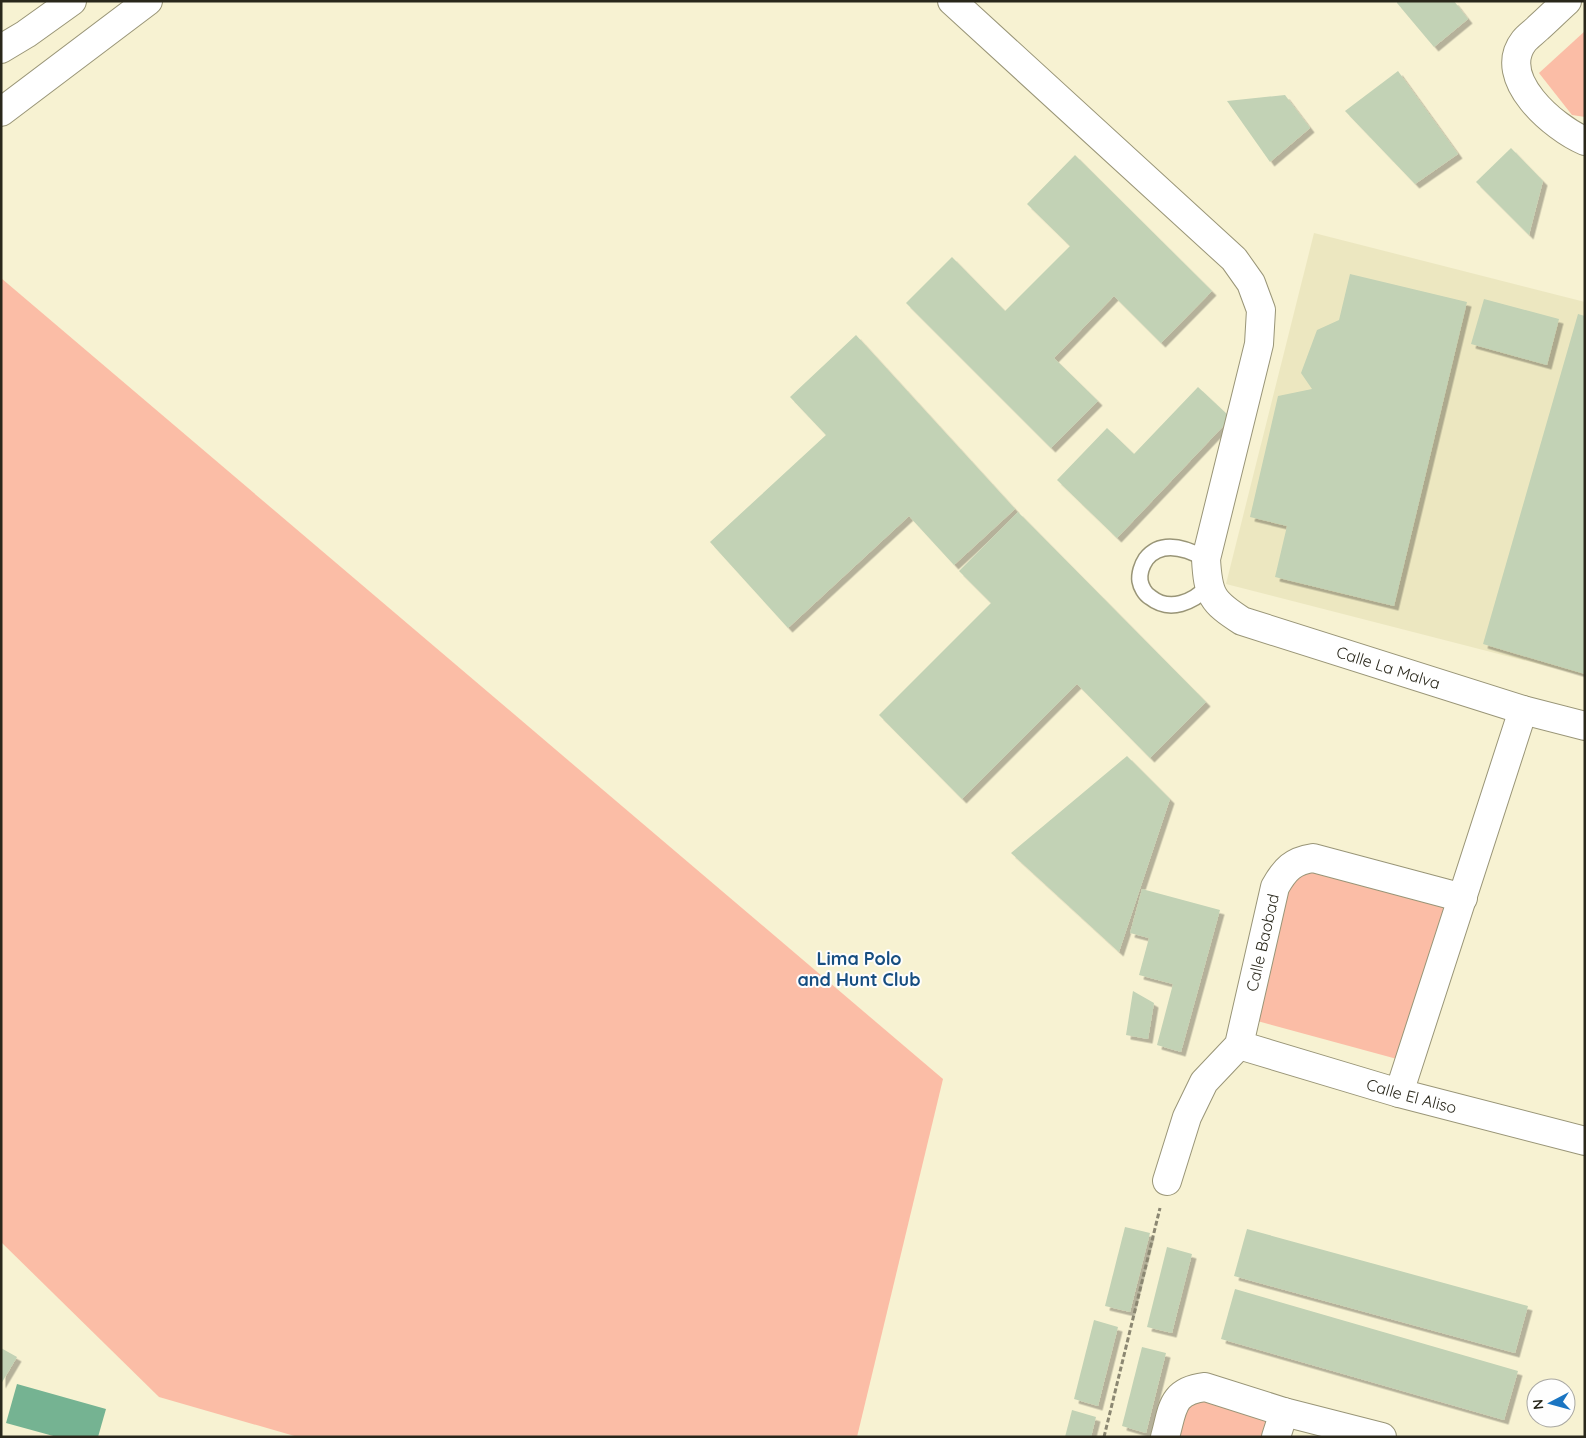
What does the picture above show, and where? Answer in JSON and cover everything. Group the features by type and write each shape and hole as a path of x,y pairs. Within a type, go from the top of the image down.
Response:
{"street":[{"path":"1,49 72,1"},
{"path":"1,112 148,1"},
{"path":"952,1 1234,259 1251,283 1261,310 1259,344 1206,560 1209,586"},
{"path":"1567,1 1524,41 1516,55 1522,87 1530,99 1548,118 1574,137 1585,141"},
{"name":"Calle La Malva","path":"1209,586 1214,600 1223,609 1242,621 1523,710 1585,726"},
{"path":"1400,1093 1523,710"},
{"name":"Calle Baobad","path":"1239,1045 1275,887 1281,876 1290,866 1313,858 1463,898"},
{"path":"1167,1181 1187,1117 1204,1082 1239,1045"},
{"name":"Calle El Aliso","path":"1239,1045 1400,1093 1585,1142"},
{"path":"1165,1437 1174,1405 1182,1394 1193,1388 1205,1387 1280,1424 1382,1437"}],"lane":[{"path":"1206,560 1191,551 1173,547 1165,548 1150,555 1144,562 1140,581 1148,596 1161,604 1169,605 1186,603 1201,594 1209,586"}],"path":[{"path":"1104,1437 1167,1181"}],"shaded area":[{"path":"1585,31 1585,117 1572,115 1539,73"},
{"path":"1314,233 1585,302 1585,676 1226,584"},
{"path":"1,278 943,1079 857,1437 298,1437 159,1397 1,1242"},
{"path":"1292,865 1450,907 1408,1062 1250,1019"},
{"path":"17,1384 106,1409 98,1437 57,1437 6,1423"},
{"path":"1191,1396 1282,1420 1277,1437 1165,1437"}],"building":[{"path":"1397,1 1454,1 1468,19 1434,47"},
{"path":"1398,71 1458,154 1415,184 1345,111"},
{"path":"1285,95 1310,128 1270,162 1227,101"},
{"path":"1511,148 1543,181 1529,235 1476,182"},
{"path":"1075,155 1212,291 1161,343 1114,296 1054,358 1098,401 1051,448 906,303 952,257 1005,311 1070,246 1027,204"},
{"path":"1350,274 1467,302 1394,606 1275,577 1287,526 1250,517 1278,396 1312,389 1301,373 1317,330 1339,320"},
{"path":"1484,299 1559,319 1547,365 1471,344"},
{"path":"1578,314 1585,316 1585,674 1483,644"},
{"path":"856,335 1015,509 954,565 909,516 788,628 710,542 826,435 790,397"},
{"path":"1198,387 1231,418 1117,538 1057,480 1107,428 1134,454"},
{"path":"1018,512 1206,702 1150,758 1077,684 962,799 879,715 991,603 959,571"},
{"path":"1127,756 1170,799 1119,952 1011,853"},
{"path":"1142,889 1220,910 1181,1052 1157,1045 1173,984 1139,975 1149,938 1130,933"},
{"path":"1133,991 1154,1003 1148,1039 1126,1035"},
{"path":"1125,1227 1150,1233 1130,1312 1105,1306"},
{"path":"1247,1229 1528,1306 1515,1353 1234,1276"},
{"path":"1167,1247 1192,1254 1172,1333 1147,1327"},
{"path":"1235,1289 1518,1371 1504,1420 1221,1339"},
{"path":"1094,1320 1118,1327 1098,1406 1074,1399"},
{"path":"1142,1347 1166,1353 1146,1433 1122,1426"},
{"path":"1,1348 17,1357 1,1384"},
{"path":"1072,1410 1096,1417 1091,1437 1065,1437"}],"district":[{"name":"Lima Polo and Hunt Club","path":"859,970"}]}
